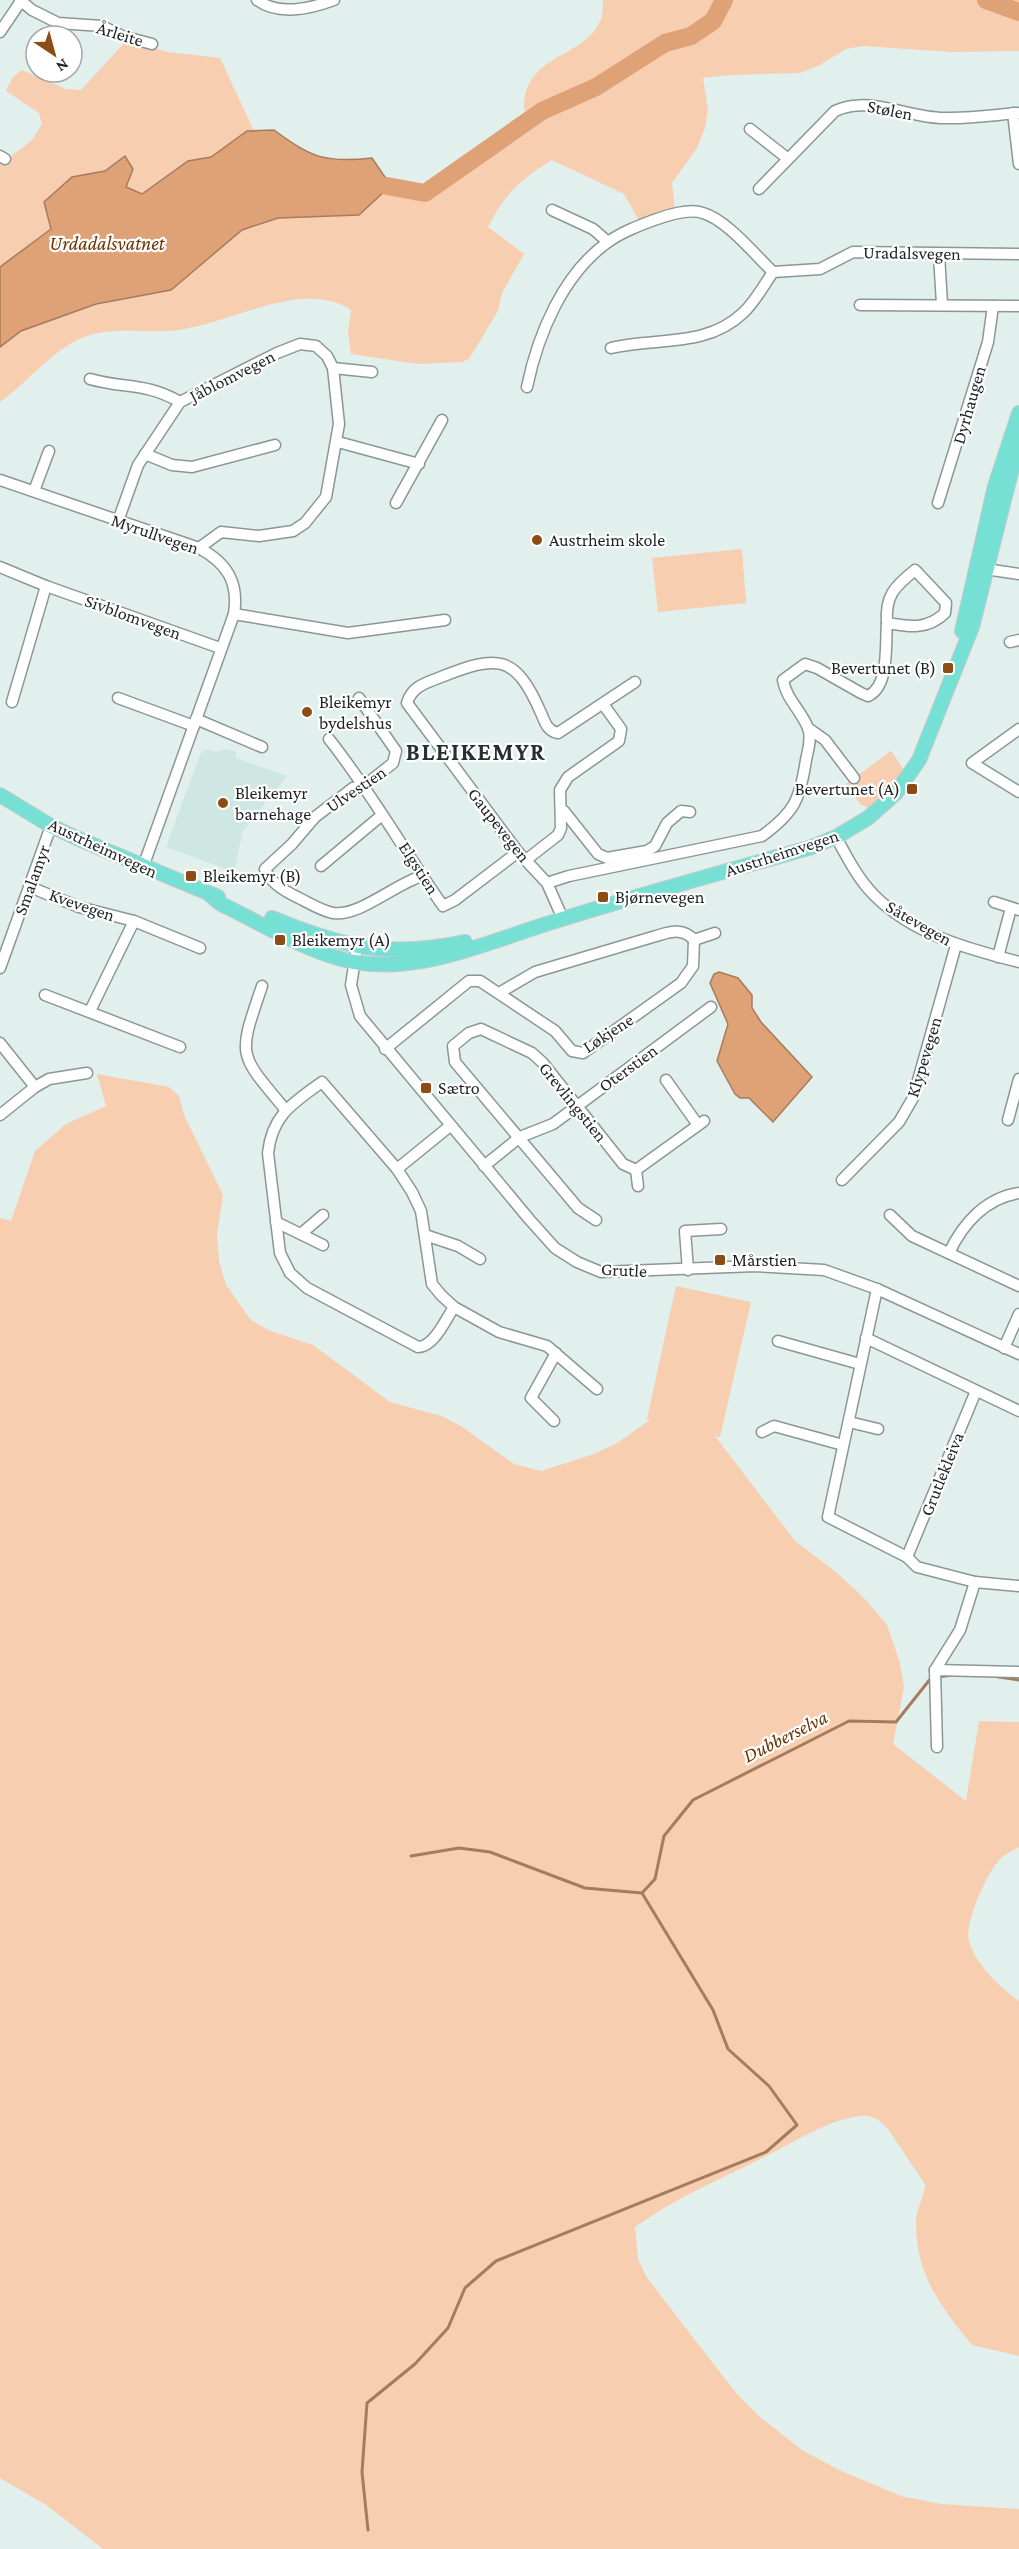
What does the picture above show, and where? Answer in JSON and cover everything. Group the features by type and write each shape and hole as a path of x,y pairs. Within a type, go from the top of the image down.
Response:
{"main road":[{"name":"Austrheimvegen","path":"0,795 51,826 143,867 309,934 357,947 423,949 538,926 836,837 868,818 908,778 928,742 972,627 995,486 1019,413"},
{"name":"Austrheimvegen","path":"981,568 1019,441"},
{"name":"Austrheimvegen","path":"209,894 220,904 316,949 355,962 396,963 431,959 521,934 538,926"}],"street":[{"path":"257,0 275,10 286,10 333,0"},
{"name":"Årleite","path":"0,32 21,1 58,23 102,26 122,36 152,44"},
{"name":"Stølen","path":"759,189 835,111 847,105 874,106 944,118 1016,113 1019,164"},
{"path":"750,129 787,158"},
{"path":"552,210 593,229 608,242"},
{"path":"527,387 533,359 566,285 608,242 627,231 671,214 702,212 722,223 773,272 745,311 717,332 692,339 626,344 611,348"},
{"name":"Uradalsvegen","path":"773,272 820,269 854,252 939,255 1019,254"},
{"path":"939,255 942,304"},
{"path":"860,305 1019,306"},
{"name":"Dyrhaugen","path":"938,503 988,342 993,306"},
{"name":"Jåblomvegen","path":"118,521 138,465 180,402 256,362 300,344 316,346 327,356 333,368"},
{"path":"199,548 221,532 260,536 279,535 293,531 305,523 326,497 338,442 339,424 333,368 372,372"},
{"path":"90,380 108,385 138,385 164,393 180,402"},
{"path":"396,503 442,420"},
{"path":"338,442 419,464"},
{"path":"145,454 172,465 192,467 275,445"},
{"path":"34,491 49,452"},
{"name":"Myrullvegen","path":"0,480 199,548 225,567 235,585 234,614 143,867"},
{"name":"Sivblomvegen","path":"0,567 46,586 220,648"},
{"path":"981,568 1019,574"},
{"path":"854,778 825,740 808,728 785,693 783,680 805,664 868,696 875,693 881,684 887,623 885,605 897,584 915,570 946,603 945,613 935,623 921,627 887,623"},
{"path":"12,702 46,586"},
{"path":"234,614 348,633 445,620"},
{"name":"Gaupevegen","path":"563,919 547,883 518,852 407,703 410,694 421,685 475,663 495,662 505,663 514,669 536,701 552,732 564,731 603,704"},
{"path":"526,861 558,835 561,828 560,790 568,777 619,741 621,729 603,704 634,682"},
{"path":"118,698 262,747"},
{"name":"Ulvestien","path":"359,698 396,751 397,756 393,763 364,786 353,788 315,817 292,844 270,862 265,869 268,878 308,903 331,913 347,913 406,881 422,876"},
{"path":"547,883 569,876 762,836 782,822 804,786 810,740 808,728"},
{"path":"1019,729 972,763 1019,792"},
{"name":"Elgstien","path":"329,739 364,786 443,906 455,900 518,852"},
{"path":"561,811 564,811 598,854 607,858 647,851 655,846 667,823 681,811 690,812"},
{"path":"321,866 382,815"},
{"name":"Smalamyr","path":"0,968 51,826"},
{"name":"Såtevegen","path":"836,837 874,896 895,913 956,945 1019,962"},
{"name":"Kvevegen","path":"30,886 79,907 134,921 200,948"},
{"path":"994,902 1015,909 998,957"},
{"name":"Kvevegen","path":"90,1011 134,921"},
{"path":"499,993 536,972 656,936 676,931 684,932 694,940 715,933"},
{"name":"Løkjene","path":"386,1048 469,981 480,981 555,1031 572,1052 583,1053 681,983 693,966 694,940"},
{"name":"Klypevegen","path":"842,1180 899,1122 913,1098 956,945"},
{"name":"Grutle","path":"357,947 351,985 360,1016 450,1126 555,1248 577,1262 601,1272 755,1266 824,1270 877,1289 1019,1354"},
{"path":"262,986 245,1040 246,1060 285,1109"},
{"path":"45,995 180,1047"},
{"name":"Oterstien","path":"484,1166 520,1137 554,1124 576,1105 711,1008"},
{"name":"Grevlingstien","path":"596,1220 578,1208 455,1062 453,1046 469,1033 481,1029 532,1053 551,1072 623,1164 636,1170"},
{"path":"0,1044 35,1088"},
{"path":"0,1115 49,1079 87,1072"},
{"path":"1008,1119 1019,1079"},
{"path":"638,1186 636,1170 701,1123 666,1080"},
{"path":"454,1307 427,1345 411,1345 307,1288 290,1273 280,1253 268,1153 273,1130 285,1109 322,1082 397,1169 421,1211 432,1284 454,1307 499,1332 530,1340 556,1353 597,1389"},
{"path":"397,1169 450,1126"},
{"path":"949,1253 968,1223 984,1207 1008,1194 1019,1192"},
{"path":"302,1233 323,1215"},
{"path":"890,1215 912,1236 1019,1286"},
{"path":"276,1221 323,1245"},
{"path":"688,1270 685,1231 721,1229"},
{"path":"425,1235 459,1246 480,1259"},
{"path":"877,1289 828,1517 908,1557 917,1567 975,1582 1019,1586"},
{"path":"1004,1348 1019,1314"},
{"path":"866,1338 1019,1411"},
{"path":"778,1341 860,1364"},
{"path":"554,1421 531,1398 556,1353"},
{"name":"Grutlekleiva","path":"908,1557 976,1391"},
{"path":"849,1422 878,1429"},
{"path":"762,1432 774,1426 843,1445"},
{"path":"937,1747 935,1670 960,1630 975,1582"},
{"path":"935,1670 1019,1672"}],"shaded area":[{"path":"603,0 1019,0 1019,51 951,52 864,46 846,49 818,66 800,73 703,78 708,110 705,128 697,148 672,183 675,211 640,222 624,194 552,160 514,188 488,227 524,254 502,293 498,311 469,359 462,362 418,364 351,354 348,332 351,310 332,301 312,299 266,306 179,330 109,331 87,336 53,356 0,402 0,347 21,331 96,304 171,290 242,230 278,218 359,215 387,190 387,186 425,193 533,118 524,110 526,91 533,77 543,67 582,43 593,33 602,17"},
{"path":"127,40 167,52 220,58 254,131 247,131 211,157 188,161 142,194 125,187 125,157 105,171 72,177 51,228 0,267 0,165 32,140 42,124 39,113 6,91 13,77 22,70 24,71 24,84 54,84 66,89 81,90"},
{"path":"742,549 746,603 658,612 652,558"},
{"name":"Bleikemyr barnehage","path":"207,749 216,752 226,749 236,752 236,758 287,776 243,831 234,872 166,847 201,752"},
{"path":"891,751 910,779 908,793 876,812 860,804 846,784"},
{"path":"97,1074 169,1087 179,1096 184,1115 223,1195 217,1234 219,1261 226,1285 251,1320 268,1330 313,1345 390,1402 441,1416 461,1426 514,1464 541,1471 594,1454 617,1443 650,1420 647,1419 676,1286 751,1302 720,1437 715,1436 795,1541 836,1572 866,1600 887,1625 900,1663 904,1687 893,1744 966,1801 979,1721 1019,1722 1019,1847 999,1860 989,1876 973,1911 968,1933 972,1950 983,1967 1019,2001 1019,2356 972,2345 940,2302 925,2273 917,2239 916,2220 925,2184 888,2129 872,2117 848,2118 824,2126 684,2197 635,2227 638,2259 647,2278 736,2393 760,2417 802,2450 839,2470 901,2496 941,2504 1019,2509 1019,2549 103,2549 46,2505 0,2478 0,1218 11,1221 35,1151 66,1124 106,1106"}],"water":[{"name":"Urdadalsvatnet","path":"274,130 299,147 330,159 372,158 385,177 387,189 359,215 278,218 242,230 171,290 96,304 21,331 0,347 0,267 51,229 44,202 72,177 105,171 125,156 133,169 126,187 142,194 188,161 211,157 247,131"},
{"path":"719,972 738,978 752,995 752,1008 761,1022 812,1077 773,1122 749,1098 740,1098 735,1094 717,1061 728,1024 710,983 714,974"}],"waterway":[{"path":"387,186 425,193 542,111 596,87 665,43 691,36 713,21 724,0"},
{"path":"986,0 1019,12"},
{"name":"Dubberselva","path":"938,1677 952,1675"},
{"name":"Dubberselva","path":"992,1676 1019,1680"},
{"name":"Dubberselva","path":"642,1893 655,1879 664,1836 693,1800 849,1721 896,1722 931,1678"},
{"path":"411,1856 459,1848 490,1852 585,1888 642,1893"},
{"path":"368,2530 362,2472 367,2403 415,2364 448,2328 465,2288 496,2261 766,2152 797,2125 769,2086 728,2049 713,2010 642,1893"}],"place":[{"name":"Austrheim skole","path":"537,540"},
{"name":"Bevertunet (B)","path":"948,668"},
{"name":"Bleikemyr bydelshus","path":"307,712"},
{"name":"Bevertunet (A)","path":"912,789"},
{"name":"Bleikemyr barnehage","path":"223,803"},
{"name":"Bleikemyr (B)","path":"191,876"},
{"name":"Bjørnevegen","path":"603,897"},
{"name":"Bleikemyr (A)","path":"280,940"},
{"name":"Sætro","path":"426,1088"},
{"name":"Mårstien","path":"720,1260"}],"district":[{"name":"BLEIKEMYR","path":"476,751"}]}
